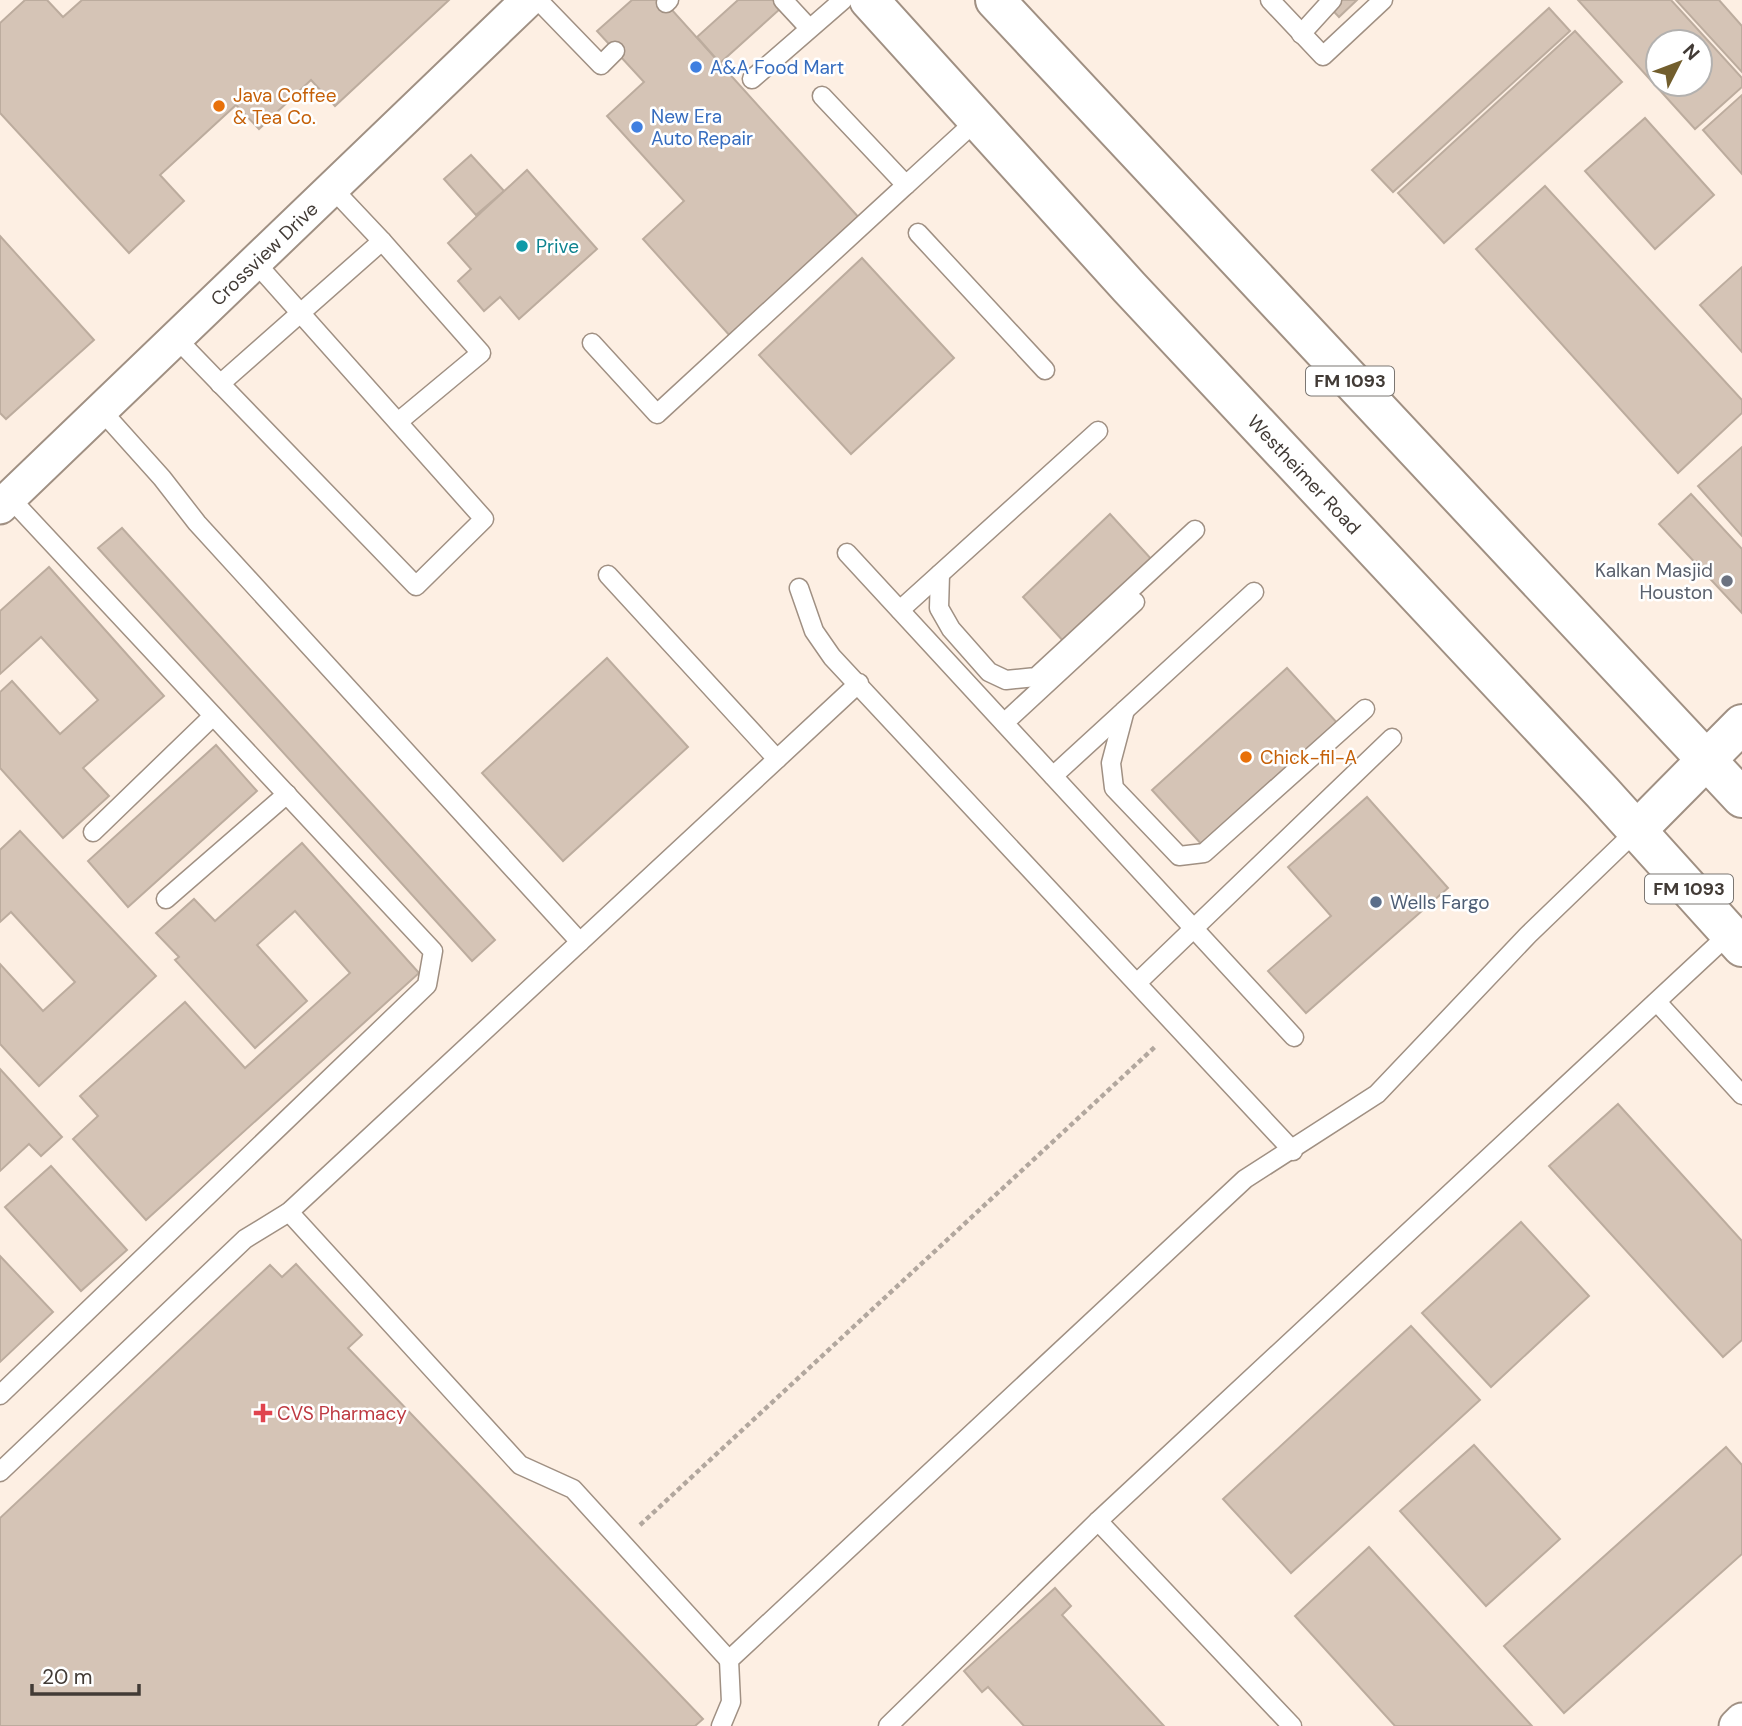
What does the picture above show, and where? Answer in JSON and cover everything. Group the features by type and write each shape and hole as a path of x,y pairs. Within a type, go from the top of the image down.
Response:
{"main road":[{"name":"Westheimer Road","path":"869,0 977,120 1637,830 1736,941"},
{"name":"FM 1093","path":"995,0 1742,798"},
{"path":"1637,830 1742,724"}],"street":[{"name":"Crossview Drive","path":"5,502 528,0"},
{"path":"1736,1726 1742,1720"}],"lane":[{"path":"538,0 601,65 615,51"},
{"path":"783,0 809,28"},
{"path":"752,79 843,0"},
{"path":"1301,34 1332,0"},
{"path":"1279,4 1301,34 1322,56 1383,0"},
{"path":"822,96 906,186"},
{"path":"593,344 657,414 977,120"},
{"path":"332,188 481,353 398,422"},
{"path":"918,233 1045,369"},
{"path":"220,384 382,241"},
{"path":"176,338 416,586 484,519 255,262"},
{"path":"100,410 162,478 197,523 580,942"},
{"path":"900,610 1098,431"},
{"path":"0,1395 427,985 433,951 66,557 5,502"},
{"path":"940,574 939,608 951,629 989,672 1006,680 1036,677 1199,534 1004,723"},
{"path":"848,553 1294,1037"},
{"path":"608,575 777,759"},
{"path":"799,588 814,631 832,657 1293,1150"},
{"path":"1053,776 1254,592"},
{"path":"0,1472 245,1240 289,1212 859,683"},
{"path":"1125,710 1111,763 1114,788 1179,856 1204,853 1365,709"},
{"path":"93,832 213,716"},
{"path":"1138,982 1392,738"},
{"path":"166,899 288,794"},
{"path":"729,1660 1245,1179 1377,1094 1528,935 1637,830"},
{"path":"888,1726 1098,1521 1657,1002 1736,941"},
{"path":"1657,1002 1742,1095"},
{"path":"289,1212 520,1465 573,1489 729,1660 731,1702 721,1726"},
{"path":"1098,1521 1292,1726"}],"path":[{"path":"622,1542 1178,1025"}],"building":[{"path":"25,0 47,0 63,17 82,0 449,0 335,106 311,80 259,129 236,105 160,175 184,201 129,253 0,113 0,23"},
{"path":"632,0 663,0 861,220 731,337 643,239 684,201 607,116 644,82 597,31"},
{"path":"738,0 773,0 781,8 720,63 697,37"},
{"path":"1323,0 1357,0 1339,17"},
{"path":"1578,0 1671,0 1696,28 1644,28 1644,73"},
{"path":"1676,0 1719,0 1742,26 1742,72 1714,41 1714,28 1702,28"},
{"path":"1549,8 1570,31 1393,192 1372,170"},
{"path":"1575,31 1622,82 1444,243 1398,193"},
{"path":"1714,47 1742,78 1742,87 1695,129 1667,98 1714,98"},
{"path":"1742,95 1742,174 1703,130"},
{"path":"1645,118 1714,195 1655,249 1585,171"},
{"path":"471,155 504,191 476,215 444,179"},
{"name":"Prive","path":"527,170 597,249 519,319 500,297 484,311 458,281 471,269 448,243"},
{"path":"1545,186 1742,400 1742,413 1678,473 1476,249"},
{"path":"0,236 94,340 6,419 0,413"},
{"path":"862,258 954,358 851,454 759,355"},
{"path":"1742,267 1742,352 1700,305"},
{"path":"1742,447 1742,536 1698,486"},
{"name":"Kalkan Masjid Houston","path":"1691,494 1742,549 1742,613 1659,524"},
{"path":"1110,514 1153,561 1065,643 1023,597"},
{"path":"122,528 495,940 472,961 98,548"},
{"path":"49,567 164,696 83,768 109,796 63,838 0,768 0,692 12,681 60,734 98,700 41,637 0,674 0,611"},
{"path":"607,658 688,747 563,861 482,773"},
{"name":"Chick-fil-A","path":"1287,668 1339,725 1204,847 1152,790"},
{"path":"216,745 257,791 128,907 88,861"},
{"name":"Wells Fargo","path":"1367,797 1448,888 1306,1013 1268,971 1331,916 1288,867"},
{"path":"20,831 156,976 39,1086 0,1044 0,964 43,1011 75,982 11,912 0,922 0,850"},
{"path":"302,843 419,973 146,1220 73,1139 98,1116 80,1096 185,1002 245,1068 350,973 295,911 257,945 307,1001 255,1048 175,960 179,957 156,933 194,899 215,921"},
{"path":"0,1069 62,1137 41,1156 29,1144 0,1171"},
{"path":"1618,1104 1742,1241 1742,1340 1723,1357 1549,1166"},
{"path":"51,1166 127,1250 81,1291 5,1207"},
{"path":"1521,1222 1589,1296 1491,1387 1422,1313"},
{"path":"0,1256 53,1312 0,1362"},
{"path":"296,1264 362,1335 348,1348 703,1719 695,1726 0,1726 0,1518 270,1265 282,1277"},
{"path":"1411,1326 1480,1400 1291,1573 1223,1499"},
{"path":"1474,1445 1560,1539 1486,1606 1400,1511"},
{"path":"1726,1447 1742,1465 1742,1554 1564,1713 1504,1646"},
{"path":"1369,1547 1532,1726 1395,1726 1295,1616"},
{"path":"1055,1588 1071,1606 1062,1615 1164,1726 1024,1726 988,1687 982,1692 964,1671"}],"place":[{"name":"A&A Food Mart","path":"696,67"},
{"name":"Java Coffee & Tea Co.","path":"219,106"},
{"name":"New Era Auto Repair","path":"637,127"},
{"name":"Prive","path":"522,246"},
{"name":"Kalkan Masjid Houston","path":"1727,581"},
{"name":"Chick-fil-A","path":"1246,757"},
{"name":"Wells Fargo","path":"1376,902"},
{"name":"CVS Pharmacy","path":"263,1413"}]}
